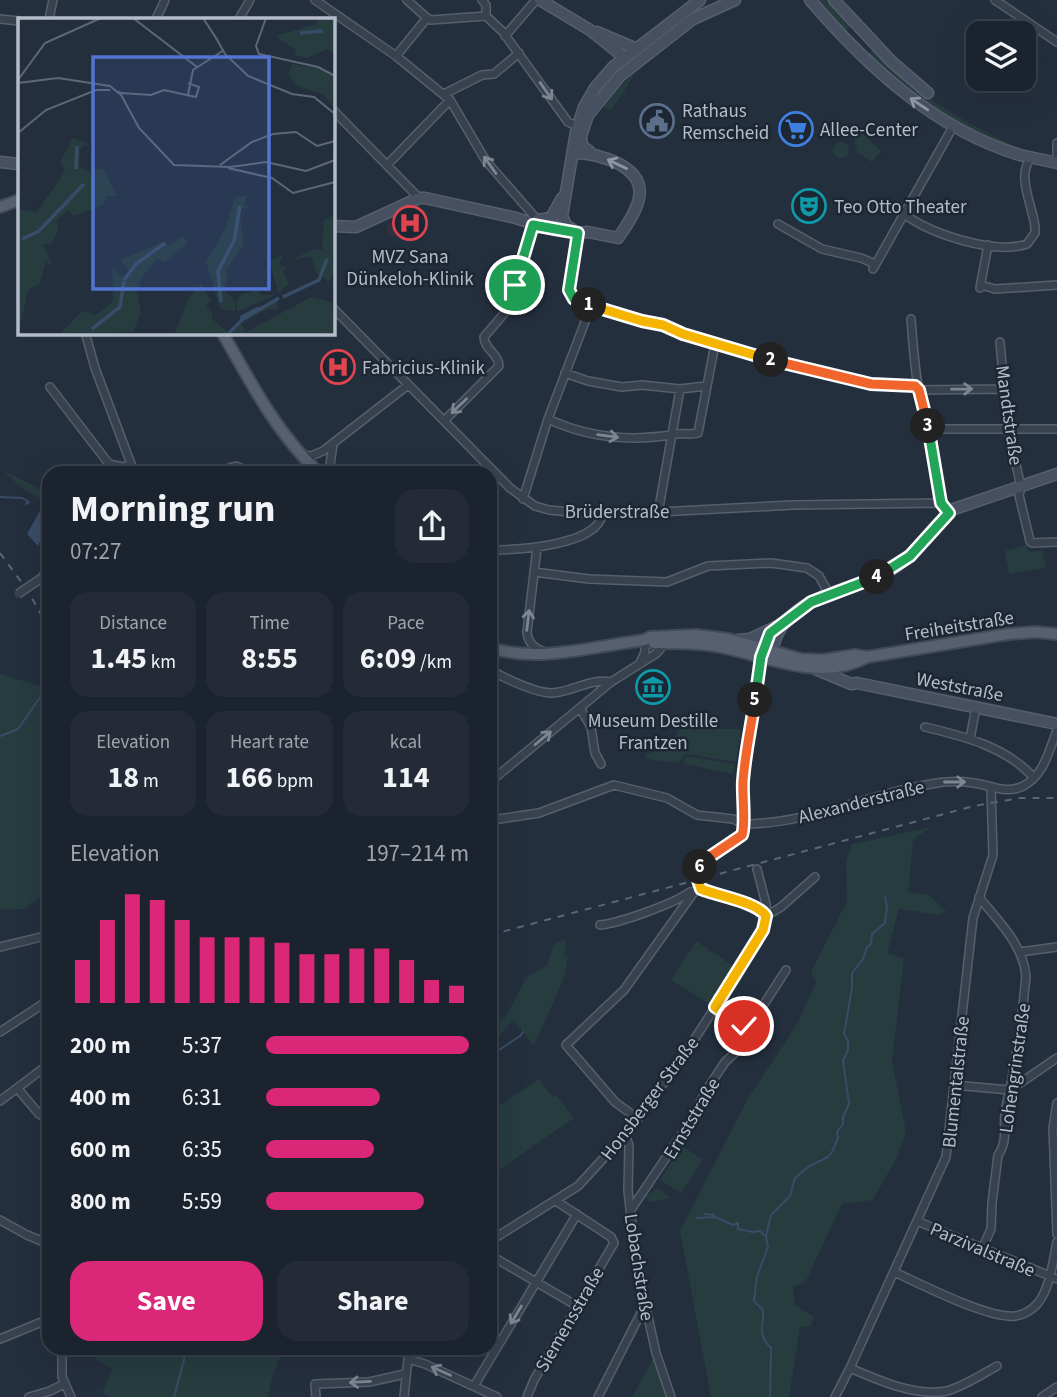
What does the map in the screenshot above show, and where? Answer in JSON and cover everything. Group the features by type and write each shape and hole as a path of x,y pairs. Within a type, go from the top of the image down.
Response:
{"main road":[{"path":"0,208 18,200"},
{"path":"0,208 18,207"},
{"path":"223,334 274,421 312,466"},
{"name":"Freiheitstraße","path":"812,664 855,655 867,657 1008,634 1057,634"},
{"name":"Freiheitstraße","path":"497,649 519,654 552,654 645,640 650,637 687,635 729,639 767,654"},
{"name":"Freiheitstraße","path":"645,640 651,644 710,645 829,667 857,663 867,657"}],"street":[{"path":"49,18 53,0"},
{"path":"156,18 165,0"},
{"path":"240,18 250,0"},
{"path":"315,0 335,18 396,57 450,100 486,162 534,221"},
{"path":"407,0 431,20 486,16"},
{"path":"482,0 486,5 486,16 519,53 568,122 577,126"},
{"path":"505,36 538,0 590,30 637,49"},
{"path":"558,215 566,188 577,126 595,88 613,67 700,0"},
{"path":"334,111 419,198 534,221 578,233 588,232 618,238 639,200 639,181 629,170 582,146 581,136 588,115 620,76 639,60 693,19 735,0"},
{"path":"810,0 888,81 954,125 1014,152 1057,163 1057,143"},
{"path":"834,0 902,72 928,93"},
{"path":"995,0 1057,42"},
{"path":"396,57 427,18"},
{"path":"0,19 18,21"},
{"path":"590,30 625,58 639,60"},
{"path":"853,46 866,33"},
{"path":"637,49 639,60"},
{"path":"444,94 482,75 494,74 519,53"},
{"path":"387,164 450,100"},
{"path":"778,224 822,249 861,258 874,266 954,125"},
{"path":"572,156 575,153 590,152"},
{"path":"904,214 913,221 951,236 988,245 1009,247 1027,244 1035,233 1025,172 1026,164 1032,157"},
{"path":"0,162 18,162"},
{"path":"334,226 356,227 419,198"},
{"path":"558,215 578,233"},
{"path":"534,221 558,215"},
{"path":"444,421 499,366 499,360 484,342 484,337 508,309 534,221"},
{"path":"578,233 570,294 574,299 591,306 663,325 715,344 871,384 915,386 919,390 1004,389"},
{"path":"988,245 980,286 995,289 1057,285"},
{"path":"523,499 548,419 591,306"},
{"name":"Brüderstraße","path":"334,309 490,466"},
{"path":"911,319 919,390 926,423 930,429 928,437 941,503 949,513"},
{"path":"86,334 95,368 131,466"},
{"name":"Mandtstraße","path":"1000,342 1008,429 1030,541 1057,542"},
{"path":"548,419 611,438 639,439 698,433 715,344"},
{"path":"565,373 612,386 642,385 680,389 706,386"},
{"path":"299,454 317,454 333,444 408,385"},
{"path":"50,387 104,459 114,466"},
{"path":"658,513 680,389"},
{"path":"930,429 1057,429"},
{"path":"330,466 333,444"},
{"name":"Brüderstraße","path":"497,473 523,499 535,506 602,515 793,505 941,503"},
{"path":"638,1119 615,1102 566,1045 624,990 699,886 702,863 742,835 744,769 770,633 804,607 829,594 883,575 898,565 910,556 949,513 1057,474"},
{"path":"584,533 589,514"},
{"path":"497,550 537,548 584,533 597,527 602,515"},
{"path":"537,548 528,640 541,651 552,654"},
{"path":"534,572 667,582 708,566 771,563 807,568 819,576 829,594"},
{"path":"18,594 42,578"},
{"path":"729,639 750,639 785,623"},
{"path":"639,663 645,652 645,640"},
{"path":"497,779 611,682 657,653 665,643"},
{"name":"Weststraße","path":"812,664 851,684 857,683 1057,724"},
{"name":"Weststraße","path":"829,667 853,678 857,683"},
{"path":"497,673 547,692 596,682 611,682"},
{"path":"970,739 976,707"},
{"path":"580,708 591,727 595,753 601,764"},
{"path":"925,727 970,739 1005,754 1034,778 1047,758 1057,730"},
{"name":"Alexanderstraße","path":"497,819 539,813 614,785 667,798 697,815 733,819 744,824 820,815 930,784 957,782 1013,790 1034,778"},
{"name":"Blumentalstraße","path":"835,1397 946,1157 973,918 993,855 991,788"},
{"path":"757,869 766,904 766,916"},
{"path":"766,916 781,907 815,877"},
{"path":"699,886 710,893 762,910 766,916"},
{"path":"600,925 686,895 699,886"},
{"name":"Lohengrinstraße","path":"979,897 1020,952 1026,976 1004,1122 1006,1130 1003,1149 998,1155 991,1229 982,1250"},
{"name":"Honsberger Straße","path":"497,1237 579,1185 625,1135 683,1057 763,930 766,916"},
{"path":"0,947 42,937"},
{"path":"1020,952 1057,947"},
{"name":"Ernststraße","path":"630,1211 694,1116 718,1073 743,1042 747,1033 744,1026 752,1023 786,970"},
{"path":"0,1032 42,1005"},
{"path":"715,1007 744,1026"},
{"path":"954,1084 1010,1090 1057,1058"},
{"path":"0,1101 42,1069"},
{"path":"17,1088 42,1116"},
{"path":"1057,1103 1053,1148 1057,1234"},
{"name":"Lobachstraße","path":"625,1135 629,1145 632,1238 656,1353 671,1397"},
{"path":"497,1347 577,1214 556,1201"},
{"name":"Siemensstraße","path":"527,1397 534,1380 614,1243 611,1237 577,1214"},
{"path":"0,1220 42,1241"},
{"name":"Parzivalstraße","path":"917,1221 1053,1278"},
{"path":"894,1272 972,1305 1010,1316 1022,1315 1037,1304 1053,1278 1057,1242"},
{"path":"497,1259 577,1307"},
{"path":"598,1397 645,1307"},
{"path":"0,1339 42,1322"},
{"path":"62,1355 62,1377 71,1397"},
{"path":"404,1397 408,1355"},
{"path":"474,1386 492,1355"},
{"path":"408,1359 498,1397"},
{"path":"850,1368 881,1381 933,1393 952,1389 997,1366"},
{"path":"316,1397 315,1384 369,1381 405,1374"},
{"path":"29,1397 64,1384"},
{"path":"1042,1397 1057,1387"}],"shaded area":[{"name":"MVZ Sana Dünkeloh-Klinik","path":"419,210 425,210 429,225 416,231 414,227 392,237 389,234 385,226"}],"green space":[{"path":"816,0 827,0 840,15 853,24 846,31"},
{"path":"873,49 914,89 966,122 1011,144 1010,147 952,119 918,97 868,55"},
{"path":"635,72 612,109 608,110 602,105"},
{"path":"858,130 881,151 872,162 857,152 854,136"},
{"path":"838,142 844,142 849,150 847,156 838,158 833,153 833,147"},
{"path":"3,471 42,491 42,500 21,487"},
{"path":"1027,545 1029,552 1042,550 1046,568 1009,574 1005,551"},
{"path":"0,674 42,685 42,895 24,909 0,910"},
{"path":"678,729 741,729 736,762 685,754 678,763 645,759 647,753 672,749"},
{"path":"686,756 735,764 733,774 684,764"},
{"path":"932,827 913,839 908,892 929,895 946,911 940,915 899,909 887,953 904,958 892,1061 906,1132 898,1155 873,1200 842,1204 805,1283 793,1286 795,1305 814,1317 811,1326 800,1327 789,1397 711,1397 680,1231 747,1100 797,1024 816,982 811,972 847,901 846,861 852,844"},
{"path":"566,940 564,957 568,956 563,981 534,1045 513,1020 497,1039 497,1024 508,1013 526,978 547,965 554,946"},
{"path":"696,941 735,967 711,1005 671,980"},
{"path":"539,1079 574,1118 497,1171 497,1107"},
{"path":"682,1146 703,1160 681,1193 660,1180"},
{"path":"658,1188 671,1198 649,1202 645,1197"},
{"path":"97,1355 282,1355 273,1373 268,1397 112,1397 102,1393 112,1369 96,1359"},
{"path":"653,1359 658,1365 668,1397 632,1397"}],"water":[{"path":"42,512 42,538 38,546 27,534"}],"waterway":[{"path":"0,497 22,498 29,502 26,504"},
{"path":"0,736 18,729 42,694"},
{"path":"770,1397 771,1348 763,1337 762,1309 754,1301 757,1277 768,1247 766,1236 771,1215 790,1196 795,1178 808,1167 828,1157 838,1138 837,1132 843,1124 849,1104 843,1061 848,1050 848,1040 844,1034 852,973 871,944 872,934 885,923 885,897"},
{"path":"497,1051 523,1032"},
{"path":"705,1214 714,1215"},
{"path":"697,1218 715,1217 733,1225 738,1223 738,1229 760,1231 764,1235"},
{"path":"174,1397 185,1355"}],"railway":[{"path":"0,553 28,591 42,616"},
{"path":"497,933 974,806 1020,798 1057,798"}],"place":[{"name":"Rathaus Remscheid","path":"657,121"},
{"name":"Allee-Center","path":"796,129"},
{"name":"Teo Otto Theater","path":"809,206"},
{"name":"MVZ Sana Dünkeloh-Klinik","path":"410,223"},
{"name":"Fabricius-Klinik","path":"338,367"},
{"name":"Museum Destille Frantzen","path":"653,687"}],"route":[{"path":"515,285 533,225 578,233 569,290 574,299 663,325 728,348 824,374 871,384 911,385 919,390 926,423 930,429 928,437 941,503 949,513 910,556 898,565 883,575 811,602 770,633 765,642 760,666 744,769 744,830 737,841 705,860 699,872 701,889 753,906 762,910 766,916 763,930 715,1007 744,1026"}]}
